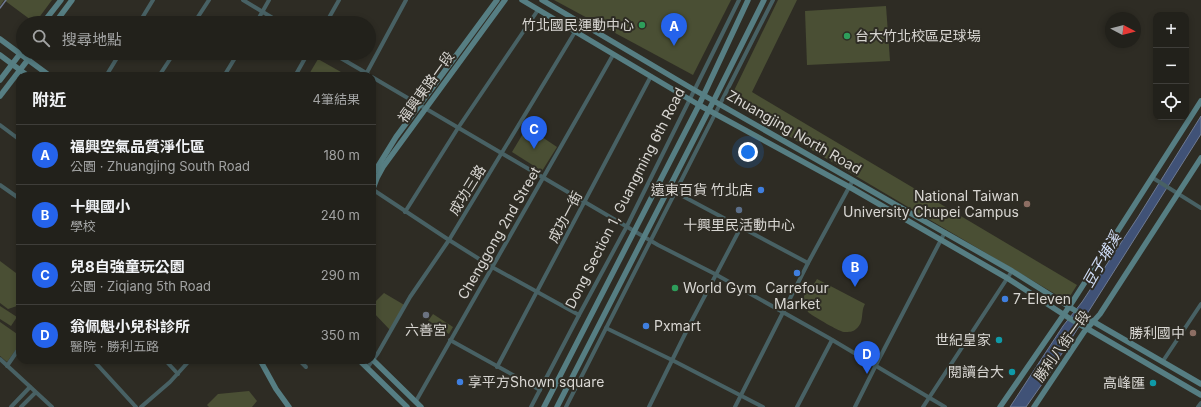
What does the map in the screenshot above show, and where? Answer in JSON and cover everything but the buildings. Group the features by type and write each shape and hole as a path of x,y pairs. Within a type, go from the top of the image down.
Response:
{"street":[{"path":"48,16 61,0"},
{"path":"60,16 72,0"},
{"path":"143,16 153,0"},
{"path":"199,16 209,0"},
{"path":"243,0 269,16"},
{"path":"260,16 269,0"},
{"path":"330,16 339,0"},
{"path":"371,72 406,0"},
{"name":"福興東路一段","path":"376,180 383,167 423,107 497,0"},
{"name":"福興東路一段","path":"376,170 396,137 423,107 505,0"},
{"name":"Zhuangjing North Road","path":"522,0 690,100 1007,278 1085,328"},
{"name":"Zhuangjing North Road","path":"542,0 695,90 1012,271 1094,322"},
{"name":"Dong Section 1, Guangming 6th Road","path":"532,407 626,226 740,0"},
{"name":"Dong Section 1, Guangming 6th Road","path":"544,407 699,105 748,0"},
{"path":"557,407 764,0"},
{"path":"566,407 773,0"},
{"path":"405,212 458,128 538,10"},
{"name":"成功三路","path":"376,353 410,298 449,240 581,22"},
{"path":"0,39 16,48"},
{"path":"0,55 23,72"},
{"name":"Chenggong 2nd Street","path":"416,401 613,55"},
{"path":"0,80 16,59"},
{"path":"20,70 28,60 44,72"},
{"path":"108,72 116,60"},
{"path":"162,72 169,60"},
{"path":"226,72 234,60"},
{"path":"297,72 304,60"},
{"path":"343,60 363,72"},
{"path":"0,96 16,75"},
{"name":"成功一街","path":"497,367 651,76"},
{"path":"376,80 650,240 783,312 946,407"},
{"path":"1000,407 1072,309 1201,101"},
{"path":"0,125 16,137"},
{"name":"勝利八街一段","path":"1034,407 1084,332 1085,328 1094,322 1100,314 1201,158"},
{"path":"1153,178 1201,208"},
{"path":"735,407 808,263 853,180"},
{"path":"0,185 16,196"},
{"path":"675,192 808,263"},
{"path":"376,193 492,267 538,291 579,315"},
{"path":"649,407 715,274 741,227"},
{"path":"855,407 945,232"},
{"path":"923,407 1012,271"},
{"path":"1163,362 1201,304"},
{"path":"1094,322 1201,384"},
{"path":"606,328 763,407"},
{"path":"1085,328 1201,395"},
{"path":"450,340 540,390"},
{"path":"797,407 832,340"},
{"path":"7,366 16,353"},
{"path":"0,359 52,407"},
{"path":"97,364 136,407"},
{"path":"169,364 178,374"},
{"path":"141,407 178,374 187,364"},
{"path":"262,364 276,389 289,407"},
{"path":"303,364 306,367"},
{"path":"363,364 407,407"},
{"name":"成功三路","path":"367,368 370,364"},
{"path":"376,364 422,407"},
{"path":"11,407 30,387"},
{"path":"21,407 37,394"},
{"path":"25,407 37,394"},
{"path":"1198,407 1201,403"}],"green space":[{"path":"0,0 4,0 0,6"},
{"path":"4,0 52,0 40,16 26,16"},
{"path":"554,0 731,0 693,75"},
{"path":"778,0 797,0 752,92 1077,285 1067,301 729,101"},
{"name":"台大竹北校區足球場","path":"886,6 890,61 807,65 805,11"},
{"path":"317,60 320,60 341,72 310,72"},
{"path":"527,127 557,147 542,171 512,152"},
{"path":"0,261 16,273 16,306 8,309 0,303"},
{"path":"817,279 865,304 859,326 855,330 849,332 841,331 809,313 803,300 805,293"},
{"path":"384,293 406,306 391,331 376,315 376,301"},
{"path":"0,306 16,316 11,326 0,319"},
{"path":"433,314 453,327 449,334 428,321"},
{"path":"0,322 16,333 16,350 7,362 0,356"},
{"path":"249,391 257,401 252,407 209,407 207,405 218,394"}],"water":[{"name":"豆子埔溪","path":"1201,116 1201,134 1047,377 1026,407 1010,407 1063,326 1082,302 1138,217"}],"waterway":[{"path":"0,8 6,0"}],"place":[{"name":"竹北國民運動中心","path":"642,25"},
{"name":"台大竹北校區足球場","path":"847,36"},
{"name":"福興空氣品質淨化區","path":"674,46"},
{"name":"兒8自強童玩公園","path":"534,149"},
{"name":"遠東百貨 竹北店","path":"761,190"},
{"name":"National Taiwan University Chupei Campus","path":"1027,204"},
{"name":"十興里民活動中心","path":"739,210"},
{"name":"Carrefour Market","path":"797,273"},
{"name":"十興國小","path":"855,287"},
{"name":"World Gym","path":"675,288"},
{"name":"7-Eleven","path":"1005,299"},
{"name":"六善宮","path":"426,315"},
{"name":"Pxmart","path":"646,326"},
{"name":"勝利國中","path":"1193,333"},
{"name":"世紀皇家","path":"999,340"},
{"name":"閱讀台大","path":"1012,372"},
{"name":"翁佩魁小兒科診所","path":"867,374"},
{"name":"享平方Shown square","path":"460,382"},
{"name":"高峰匯","path":"1153,383"}]}
